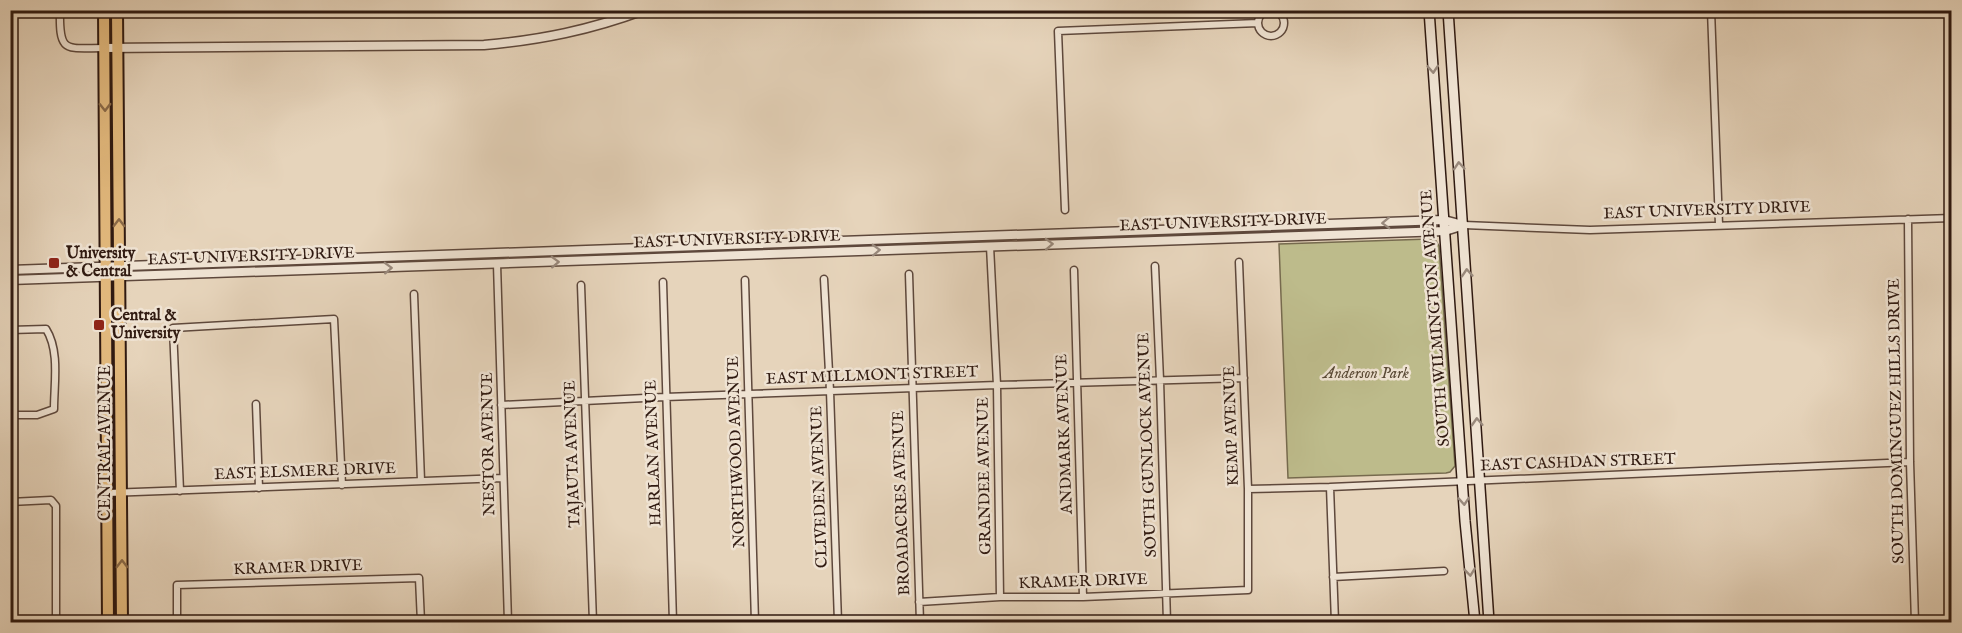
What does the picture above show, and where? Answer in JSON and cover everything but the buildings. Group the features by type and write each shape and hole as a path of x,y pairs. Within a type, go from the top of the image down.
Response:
{"main road":[{"name":"CENTRAL AVENUE","path":"104,10 108,622"},
{"name":"CENTRAL AVENUE","path":"117,10 122,622"},
{"name":"SOUTH WILMINGTON AVENUE","path":"1429,10 1462,481 1475,622"},
{"name":"SOUTH WILMINGTON AVENUE","path":"1448,10 1489,622"},
{"path":"105,140 118,139"}],"street":[{"path":"60,10 59,34 63,44 70,47 104,48 484,45 551,37 597,26 642,11"},
{"path":"1711,10 1719,225"},
{"path":"1265,11 1276,11 1284,23 1282,28 1275,35 1266,35 1258,28 1258,18 1265,11"},
{"path":"1065,210 1058,31 1258,23"},
{"name":"EAST UNIVERSITY DRIVE","path":"119,271 497,264 1444,220 1464,225 1590,230 1952,218"},
{"name":"SOUTH DOMINGUEZ HILLS DRIVE","path":"1908,219 1914,622"},
{"name":"EAST UNIVERSITY DRIVE","path":"10,280 119,271 496,254 1445,231 1464,225"},
{"name":"GRANDEE AVENUE","path":"990,241 997,385 1000,597"},
{"path":"496,254 497,264"},
{"name":"KEMP AVENUE","path":"1239,262 1248,489 1248,590"},
{"name":"NESTOR AVENUE","path":"497,264 508,622"},
{"name":"SOUTH GUNLOCK AVENUE","path":"1155,266 1167,622"},
{"name":"EAST UNIVERSITY DRIVE","path":"10,270 106,272"},
{"name":"ANDMARK AVENUE","path":"1074,270 1083,597"},
{"name":"BROADACRES AVENUE","path":"909,274 920,622"},
{"name":"CLIVEDEN AVENUE","path":"824,279 838,622"},
{"name":"NORTHWOOD AVENUE","path":"745,280 755,622"},
{"name":"HARLAN AVENUE","path":"663,282 673,622"},
{"name":"TAJAUTA AVENUE","path":"581,285 593,622"},
{"path":"414,294 421,481"},
{"path":"180,491 173,328 334,319 342,485"},
{"path":"10,330 46,329 53,340 54,409 37,415 10,415"},
{"name":"EAST MILLMONT STREET","path":"501,405 912,388 1244,378"},
{"path":"256,404 259,488"},
{"name":"EAST CASHDAN STREET","path":"1248,489 1910,462"},
{"name":"EAST ELSMERE DRIVE","path":"108,494 503,478"},
{"path":"1330,487 1335,622"},
{"path":"10,502 51,500 56,506 56,622"},
{"path":"1333,577 1444,571"},
{"name":"KRAMER DRIVE","path":"177,622 177,585 419,578 421,622"},
{"name":"KRAMER DRIVE","path":"919,602 1000,597 1083,597 1248,590"}],"green space":[{"name":"Anderson Park","path":"1429,239 1436,241 1439,246 1455,466 1446,473 1288,478 1279,244"}],"place":[{"name":"University & Central","path":"54,263"},
{"name":"Central & University","path":"99,325"}]}
